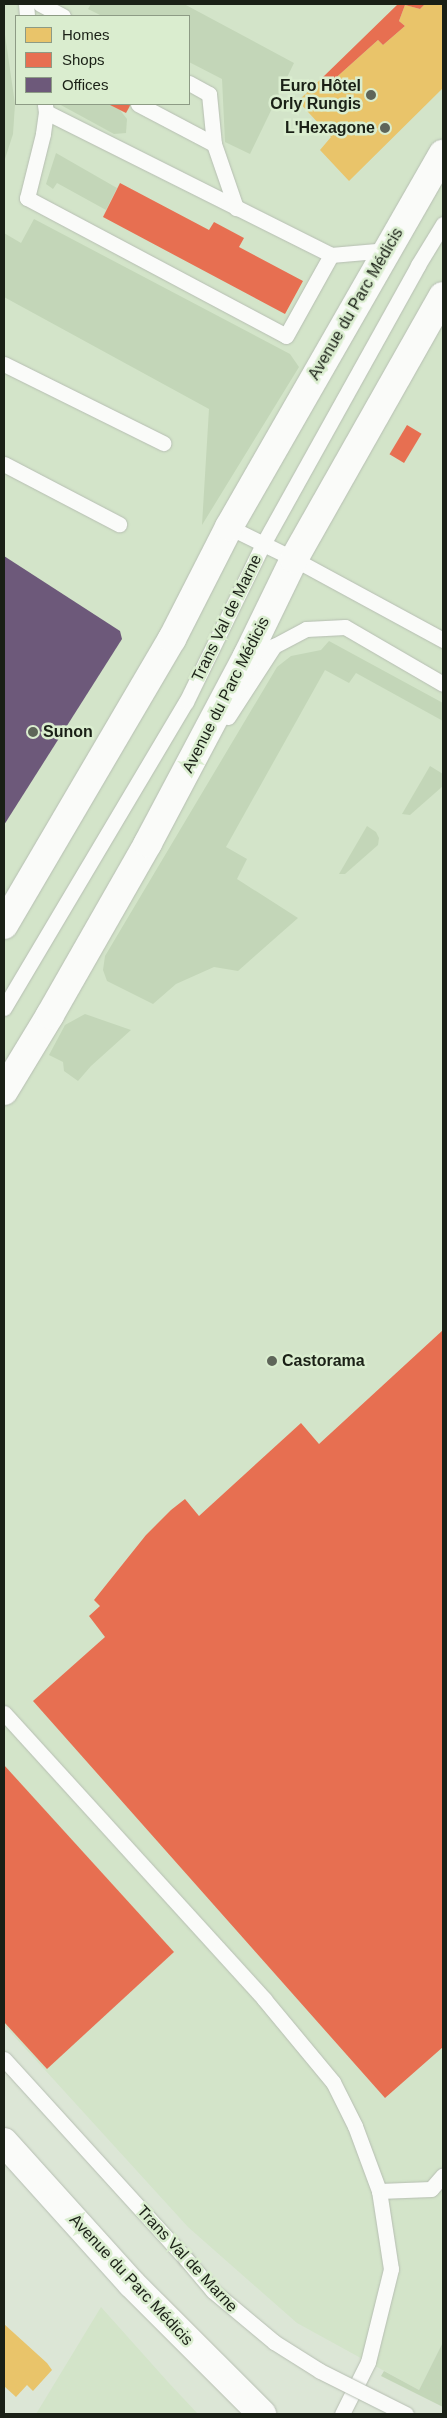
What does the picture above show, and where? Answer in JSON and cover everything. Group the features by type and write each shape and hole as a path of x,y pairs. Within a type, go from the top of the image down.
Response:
{"street":[{"name":"Avenue du Parc Médicis","path":"4,925 172,638 229,527 443,154"},
{"name":"Avenue du Parc Médicis","path":"4,1091 60,999 148,843 248,656 294,559 443,296"},
{"name":"Avenue du Parc Médicis","path":"4,2142 132,2284 262,2414"}],"lane":[{"path":"40,4 61,15"},
{"path":"190,84 209,94 214,144 236,208"},
{"path":"140,105 214,144"},
{"path":"331,255 286,336 27,198 43,134 45,108 236,208 331,255 388,250"},
{"name":"Trans Val de Marne","path":"4,1008 186,702 263,544 418,265 443,224"},
{"path":"4,364 163,444"},
{"path":"4,464 119,524"},
{"path":"229,527 294,559 443,640"},
{"path":"148,843 274,646 306,629 345,627 443,684"},
{"path":"4,1713 264,1999 333,2082 355,2126 379,2191 391,2269 368,2362 342,2414"},
{"name":"Trans Val de Marne","path":"4,2059 213,2291 274,2342 320,2371 406,2414"},
{"path":"379,2191 431,2189 443,2175"}],"shaded area":[{"path":"4,4 443,4 443,2342 419,2390 297,2323 188,2227 4,2025"},
{"path":"91,4 184,4 294,63 250,154 225,142 222,79 190,63 190,15 100,15 88,9"},
{"path":"4,28 15,104 13,134 4,162"},
{"path":"61,105 110,105 120,110 127,119 126,133 114,134"},
{"path":"56,153 117,188 106,210 57,183 53,189 46,184"},
{"path":"34,219 290,354 299,367 202,525 209,409 4,297 4,233 21,243"},
{"path":"329,641 443,703 443,721 356,673 349,683 325,670 226,847 247,859 237,879 298,918 238,971 214,967 176,984 153,1004 107,981 103,970 105,956 277,667 291,656 321,650"},
{"path":"430,766 443,774 443,786 410,815 402,814"},
{"path":"367,826 376,832 379,838 378,845 345,874 339,874"},
{"path":"85,1014 131,1030 91,1066 78,1081 64,1071 63,1062 49,1055 65,1025"},
{"path":"101,2307 168,2382 198,2414 36,2414"},
{"path":"443,2342 443,2407 381,2376 384,2371 419,2390"}],"building: Homes":[{"name":"Euro Hôtel Orly Rungis","path":"425,4 443,4 443,88 349,181 320,150 331,137 298,101 322,78 330,83 378,40 383,45 405,26 399,21 405,5 420,9"},
{"path":"4,2324 47,2363 52,2370 33,2391 27,2385 16,2397 4,2386"}],"building: Shops":[{"path":"398,4 425,4 420,9 405,5 399,21 405,26 383,45 378,40 330,83 322,78"},
{"path":"110,105 130,105 126,113"},
{"path":"120,183 209,230 214,222 244,238 239,247 303,281 285,314 103,217"},
{"path":"407,425 422,434 404,463 389,454"},
{"path":"443,1330 443,2047 385,2098 33,1701 105,1637 89,1616 100,1606 94,1600 146,1535 171,1510 185,1499 199,1516 301,1423 319,1444"},
{"path":"4,1765 174,1952 47,2069 4,2022"}],"building: Offices":[{"name":"Sunon","path":"4,556 120,631 122,639 4,825"}],"place":[{"name":"Euro Hôtel Orly Rungis","path":"371,95"},
{"name":"L'Hexagone","path":"385,128"},
{"name":"Sunon","path":"33,732"},
{"name":"Castorama","path":"272,1361"}]}
